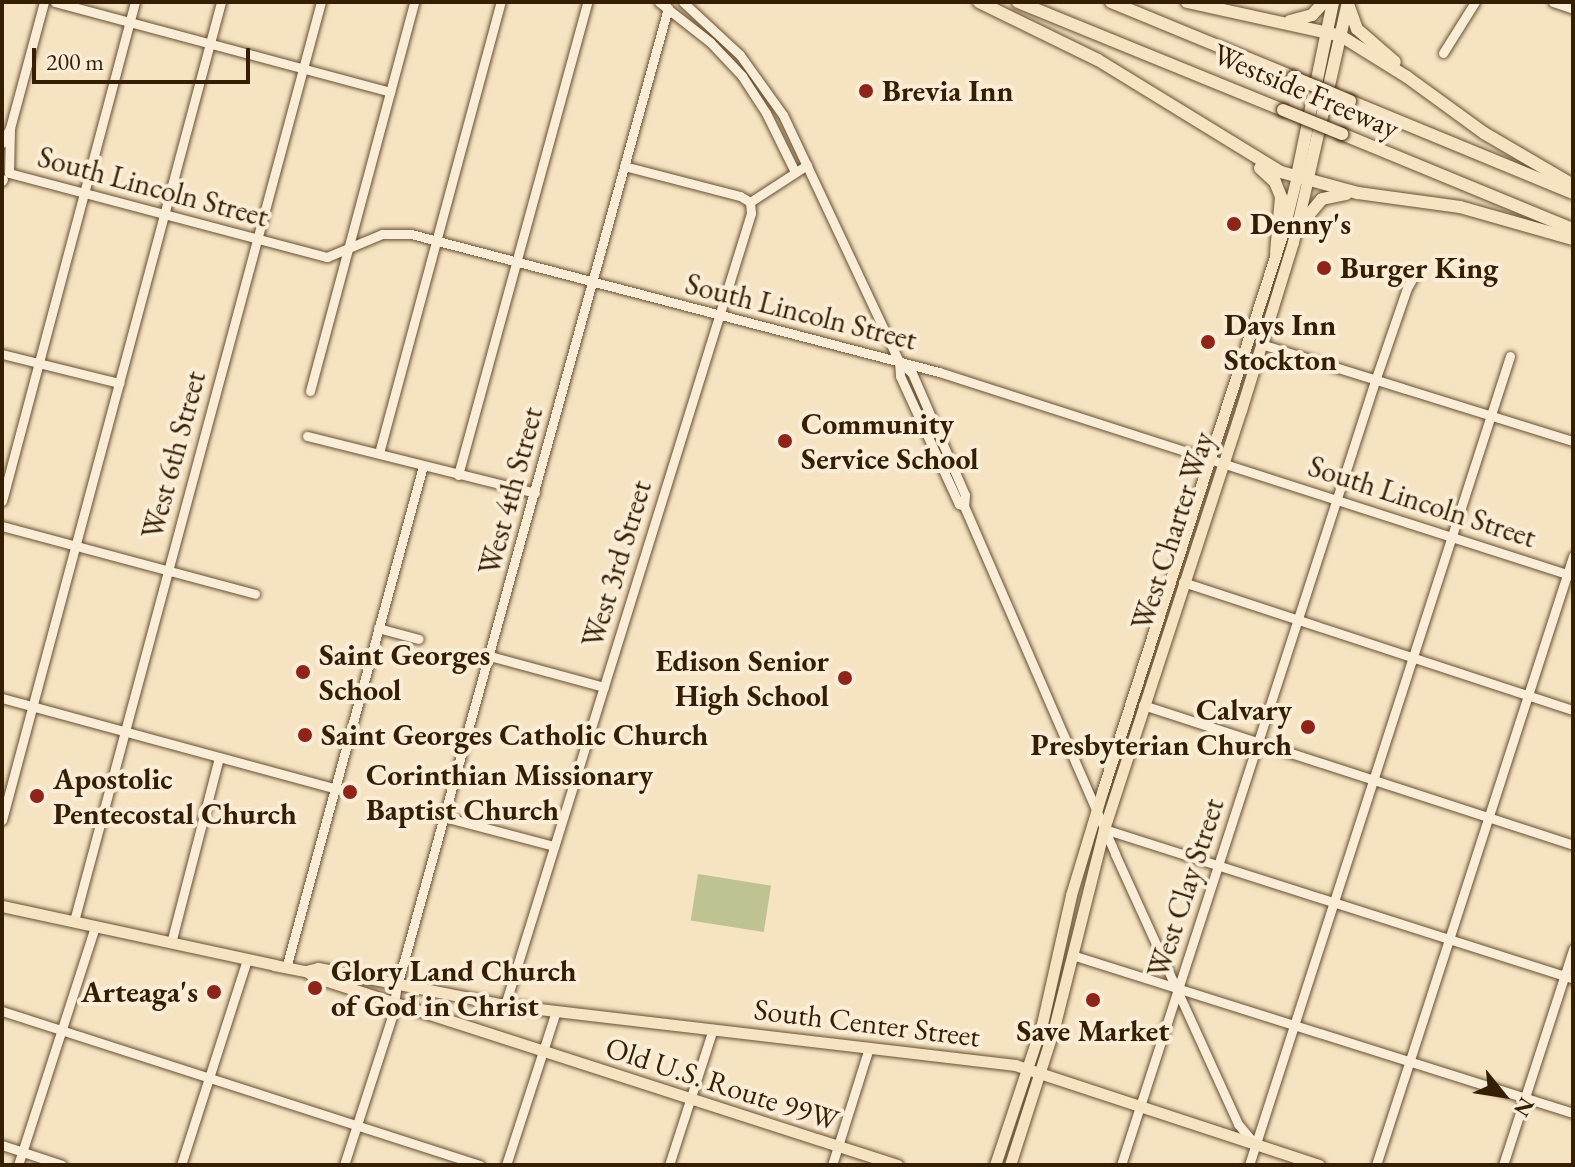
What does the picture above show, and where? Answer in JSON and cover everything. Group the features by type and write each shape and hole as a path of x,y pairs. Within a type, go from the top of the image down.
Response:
{"highway":[{"path":"979,2 1098,60 1266,166 1358,193 1460,207 1573,239"},
{"name":"Westside Freeway","path":"1018,2 1573,229"},
{"name":"Westside Freeway","path":"1111,2 1573,193"},
{"path":"1187,2 1341,36 1407,77 1477,128 1573,185"},
{"path":"1279,22 1312,15 1324,2"},
{"name":"West Charter Way","path":"1303,177 1333,2"},
{"path":"1348,3 1357,29 1402,67 1407,77"},
{"name":"West Charter Way","path":"1303,177 1348,3"},
{"path":"1226,141 1268,174 1278,187 1281,202 1276,253"},
{"path":"1296,230 1322,199 1358,193"}],"main road":[{"name":"West Charter Way","path":"1010,1165 1039,1074 1104,829 1296,230 1303,177"},
{"name":"West Charter Way","path":"995,1165 1047,1003 1071,895 1096,812 1265,285 1303,177"},
{"path":"1261,344 1258,331 1268,298 1265,285"},
{"path":"1183,582 1180,575 1187,549 1184,540"},
{"path":"1143,665 1148,669 1139,701 1143,705"},
{"name":"Old U.S. Route 99W","path":"2,906 286,968 306,971 318,968 397,986"},
{"name":"Old U.S. Route 99W","path":"306,971 315,977 395,1000 897,1165"},
{"name":"South Center Street","path":"397,986 505,1005 1026,1069 1140,1109 1319,1165"}],"street":[{"path":"4,173 10,128 44,2"},
{"path":"55,2 390,92"},
{"path":"2,501 135,2"},
{"path":"2,820 221,2"},
{"name":"West 6th Street","path":"74,921 321,2"},
{"path":"310,391 414,2"},
{"path":"379,453 501,2"},
{"path":"458,475 587,2"},
{"path":"683,2 724,38 754,72 783,115 899,361 900,376 912,404 959,504 964,506"},
{"path":"1443,53 1475,2"},
{"path":"1553,2 1573,9"},
{"path":"663,5 710,42 742,76 766,113 795,172"},
{"name":"West 4th Street","path":"344,1165 395,1000 535,493 624,166 663,5"},
{"path":"2,143 10,128"},
{"path":"624,166 750,202 807,165"},
{"name":"South Lincoln Street","path":"4,173 327,257 394,232 437,241 899,361 1570,575"},
{"name":"West 3rd Street","path":"505,1005 751,213 750,202"},
{"name":"West Clay Street","path":"1121,1165 1376,378 1407,288 1415,274"},
{"path":"1261,344 1573,441"},
{"path":"2,354 119,383"},
{"path":"1249,1165 1510,356"},
{"path":"899,361 912,373 965,495 964,506 1096,812 1238,1124 1255,1144"},
{"path":"307,436 535,493"},
{"path":"286,968 423,466"},
{"path":"2,526 255,594"},
{"path":"1376,1165 1570,575 1573,556"},
{"path":"1183,582 1573,710"},
{"path":"378,628 419,639"},
{"path":"490,656 604,687"},
{"path":"2,698 334,788"},
{"path":"1143,705 1573,845"},
{"path":"171,943 219,757"},
{"path":"444,817 554,846"},
{"path":"1104,829 1568,978"},
{"path":"18,1165 95,926"},
{"path":"1503,1165 1568,978 1573,949"},
{"path":"1072,955 1573,1113"},
{"path":"181,1165 247,960"},
{"path":"2,1011 480,1165"},
{"path":"506,1165 556,1011"},
{"path":"669,1165 713,1029"},
{"path":"832,1165 869,1048"},
{"path":"2,1145 62,1165"}],"green space":[{"path":"698,874 771,886 764,932 691,920"}],"place":[{"name":"Brevia Inn","path":"866,91"},
{"name":"Denny's","path":"1234,224"},
{"name":"Burger King","path":"1324,268"},
{"name":"Days Inn Stockton","path":"1208,342"},
{"name":"Community Service School","path":"785,441"},
{"name":"Saint Georges School","path":"303,672"},
{"name":"Edison Senior High School","path":"845,678"},
{"name":"Calvary Presbyterian Church","path":"1308,727"},
{"name":"Saint Georges Catholic Church","path":"305,735"},
{"name":"Corinthian Missionary Baptist Church","path":"350,792"},
{"name":"Apostolic Pentecostal Church","path":"37,796"},
{"name":"Glory Land Church of God in Christ","path":"315,988"},
{"name":"Arteaga's","path":"214,992"},
{"name":"Save Market","path":"1093,1000"}]}
